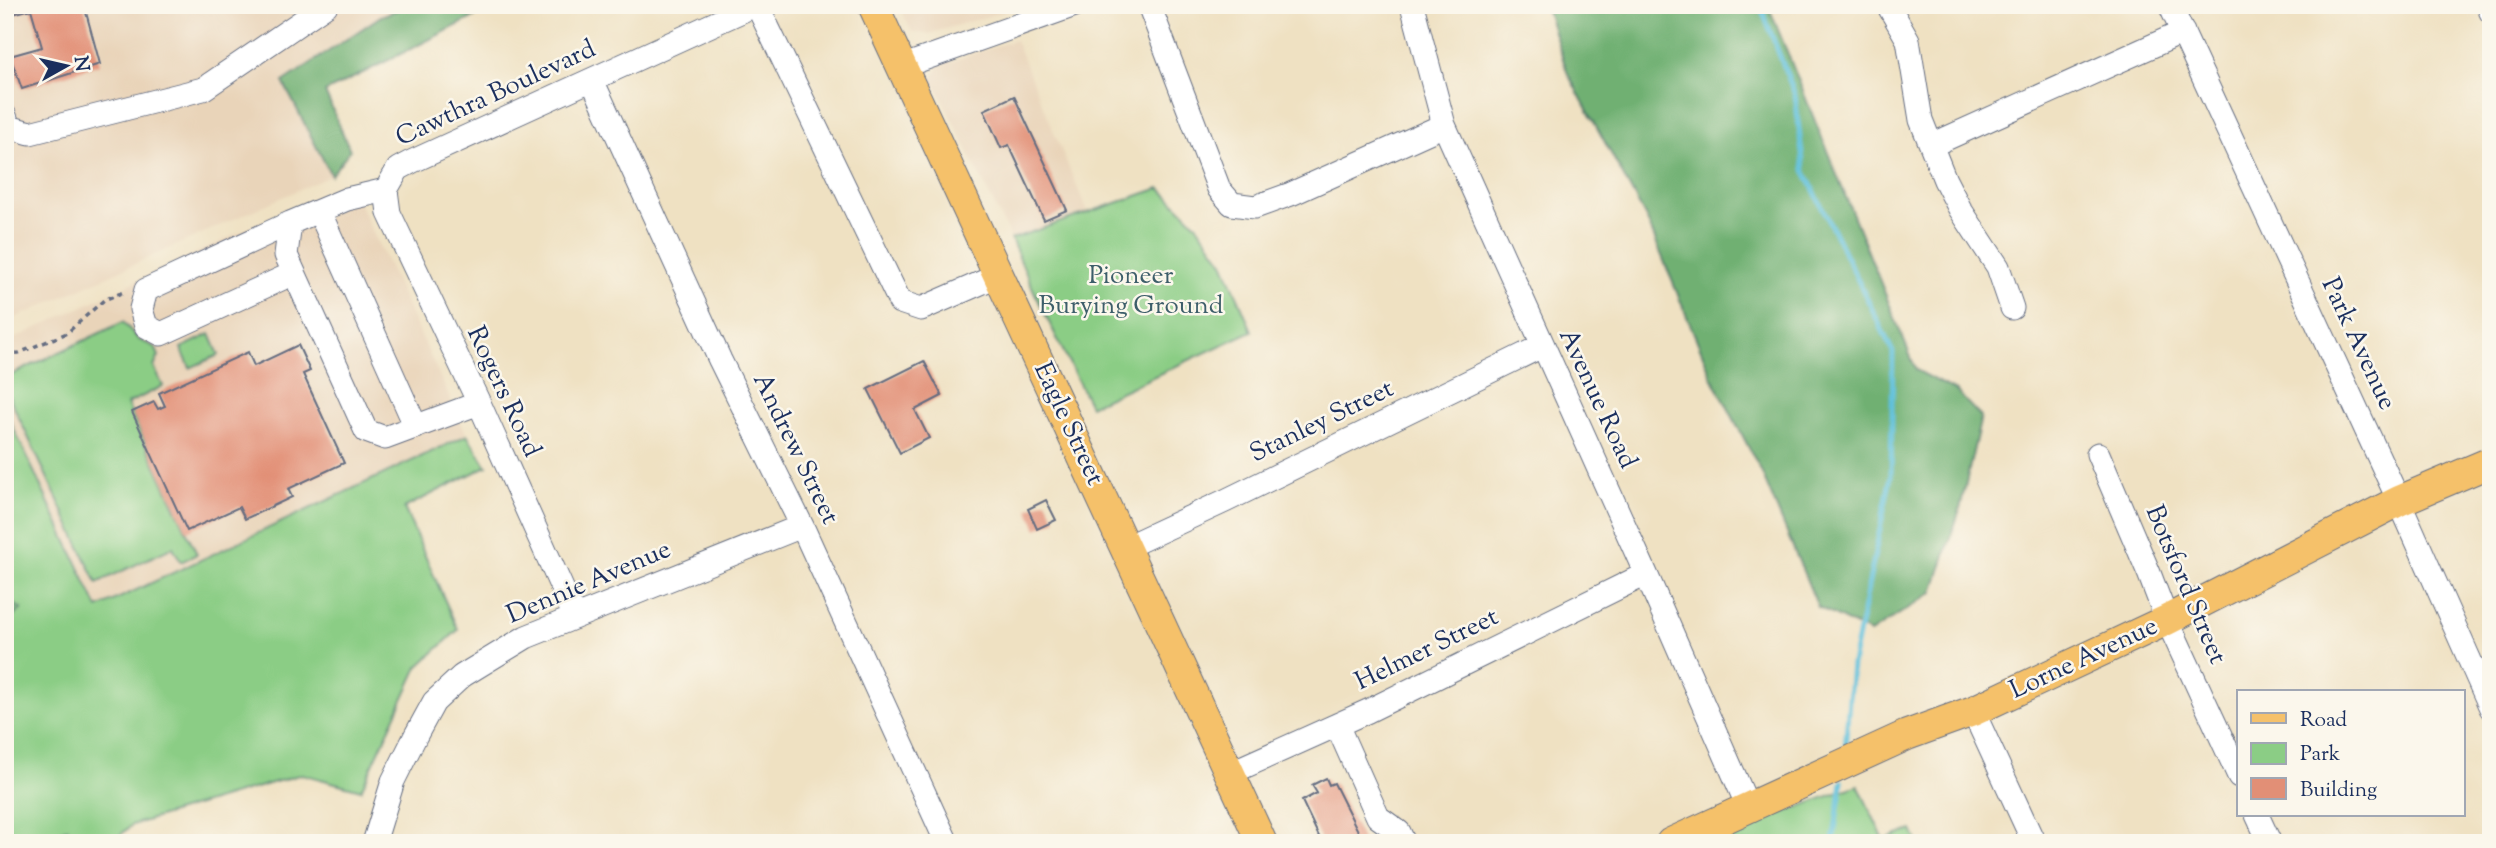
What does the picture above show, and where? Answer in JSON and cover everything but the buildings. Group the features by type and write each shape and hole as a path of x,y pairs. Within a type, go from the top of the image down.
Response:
{"main road":[{"name":"Eagle Street","path":"873,5 1262,843"},
{"name":"Lorne Avenue","path":"1671,843 1713,835 1749,809 1907,735 1973,711 2167,620 2399,501 2491,461"}],"street":[{"path":"5,116 9,127 30,133 203,89 326,5"},
{"path":"756,5 900,302 921,309 999,275"},
{"name":"Cawthra Boulevard","path":"386,190 398,169 411,162 756,5"},
{"path":"901,67 1075,5"},
{"path":"1149,5 1219,189 1232,204 1255,207 1291,194 1444,125"},
{"name":"Avenue Road","path":"1412,5 1444,125 1749,809"},
{"path":"1888,5 1908,40 1921,120 1945,180 1960,209 1998,267 2012,308"},
{"name":"Park Avenue","path":"2170,5 2399,501 2491,708"},
{"path":"2488,5 2491,12"},
{"path":"1932,145 2183,32"},
{"name":"Andrew Street","path":"592,80 720,360 803,526 947,843"},
{"path":"294,273 161,334 146,326 141,309 146,290 347,199 386,190"},
{"name":"Rogers Road","path":"386,190 389,213 479,403 575,617"},
{"path":"319,211 416,426"},
{"path":"290,223 286,255 366,431 385,438 479,403"},
{"name":"Stanley Street","path":"1126,547 1542,346"},
{"name":"Botsford Street","path":"2098,454 2150,573 2167,620 2237,772"},
{"name":"Dennie Avenue","path":"374,843 393,781 435,702 463,676 526,637 803,526"},
{"name":"Helmer Street","path":"1230,773 1646,574"},
{"path":"1973,711 2034,843"},
{"path":"1337,724 1378,817 1399,832 1405,843"},
{"path":"2257,816 2270,843"}],"shaded area":[{"path":"5,5 410,5 381,16 283,82 331,175 11,320 5,309"},
{"path":"899,5 1025,5 928,34 912,32"},
{"path":"1015,40 1088,213 1011,239 932,78 940,65"},
{"path":"349,181 467,435 98,608 5,410 5,343"}],"green space":[{"path":"410,5 498,5 325,92 350,150 331,175 283,82 381,16"},
{"path":"1545,5 1768,5 1916,370 1956,391 1981,417 1960,509 1933,592 1870,633 1818,607 1761,471 1712,377 1647,220 1568,74"},
{"name":"Pioneer Burying Ground","path":"1160,188 1196,224 1223,262 1252,331 1090,406 1011,239"},
{"path":"123,322 139,340 155,347 159,356 154,367 163,386 127,404 197,554 181,562 173,547 97,583 5,388 5,378"},
{"path":"210,334 219,355 190,368 181,348"},
{"path":"5,410 98,608 467,435 487,466 404,508 458,630 418,667 361,790 302,774 132,825 111,843 5,843"},
{"path":"5,599 22,609 5,624"},
{"path":"1858,785 1884,840 1912,830 1918,843 1717,843 1715,838"},
{"path":"68,828 74,843 33,843"}],"waterway":[{"path":"1760,5 1795,95 1804,170 1893,352 1891,476 1852,664 1845,748"},
{"path":"1833,843 1842,782"}]}
